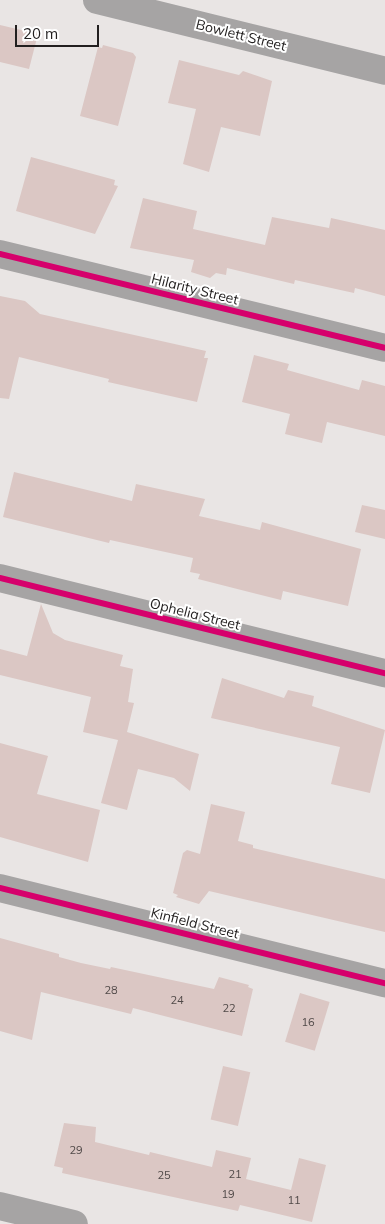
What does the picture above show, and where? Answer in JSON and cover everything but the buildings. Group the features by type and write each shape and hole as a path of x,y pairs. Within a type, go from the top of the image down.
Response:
{"street":[{"name":"Bowlett Street","path":"96,0 385,71"},
{"name":"Hilarity Street","path":"0,254 385,348"},
{"name":"Ophelia Street","path":"0,578 385,673"},
{"name":"Kinfield Street","path":"0,888 385,983"},
{"path":"0,1206 74,1224"}],"cycle path":[{"path":"0,254 385,348"},
{"path":"0,578 385,673"},
{"path":"0,888 385,983"}]}
